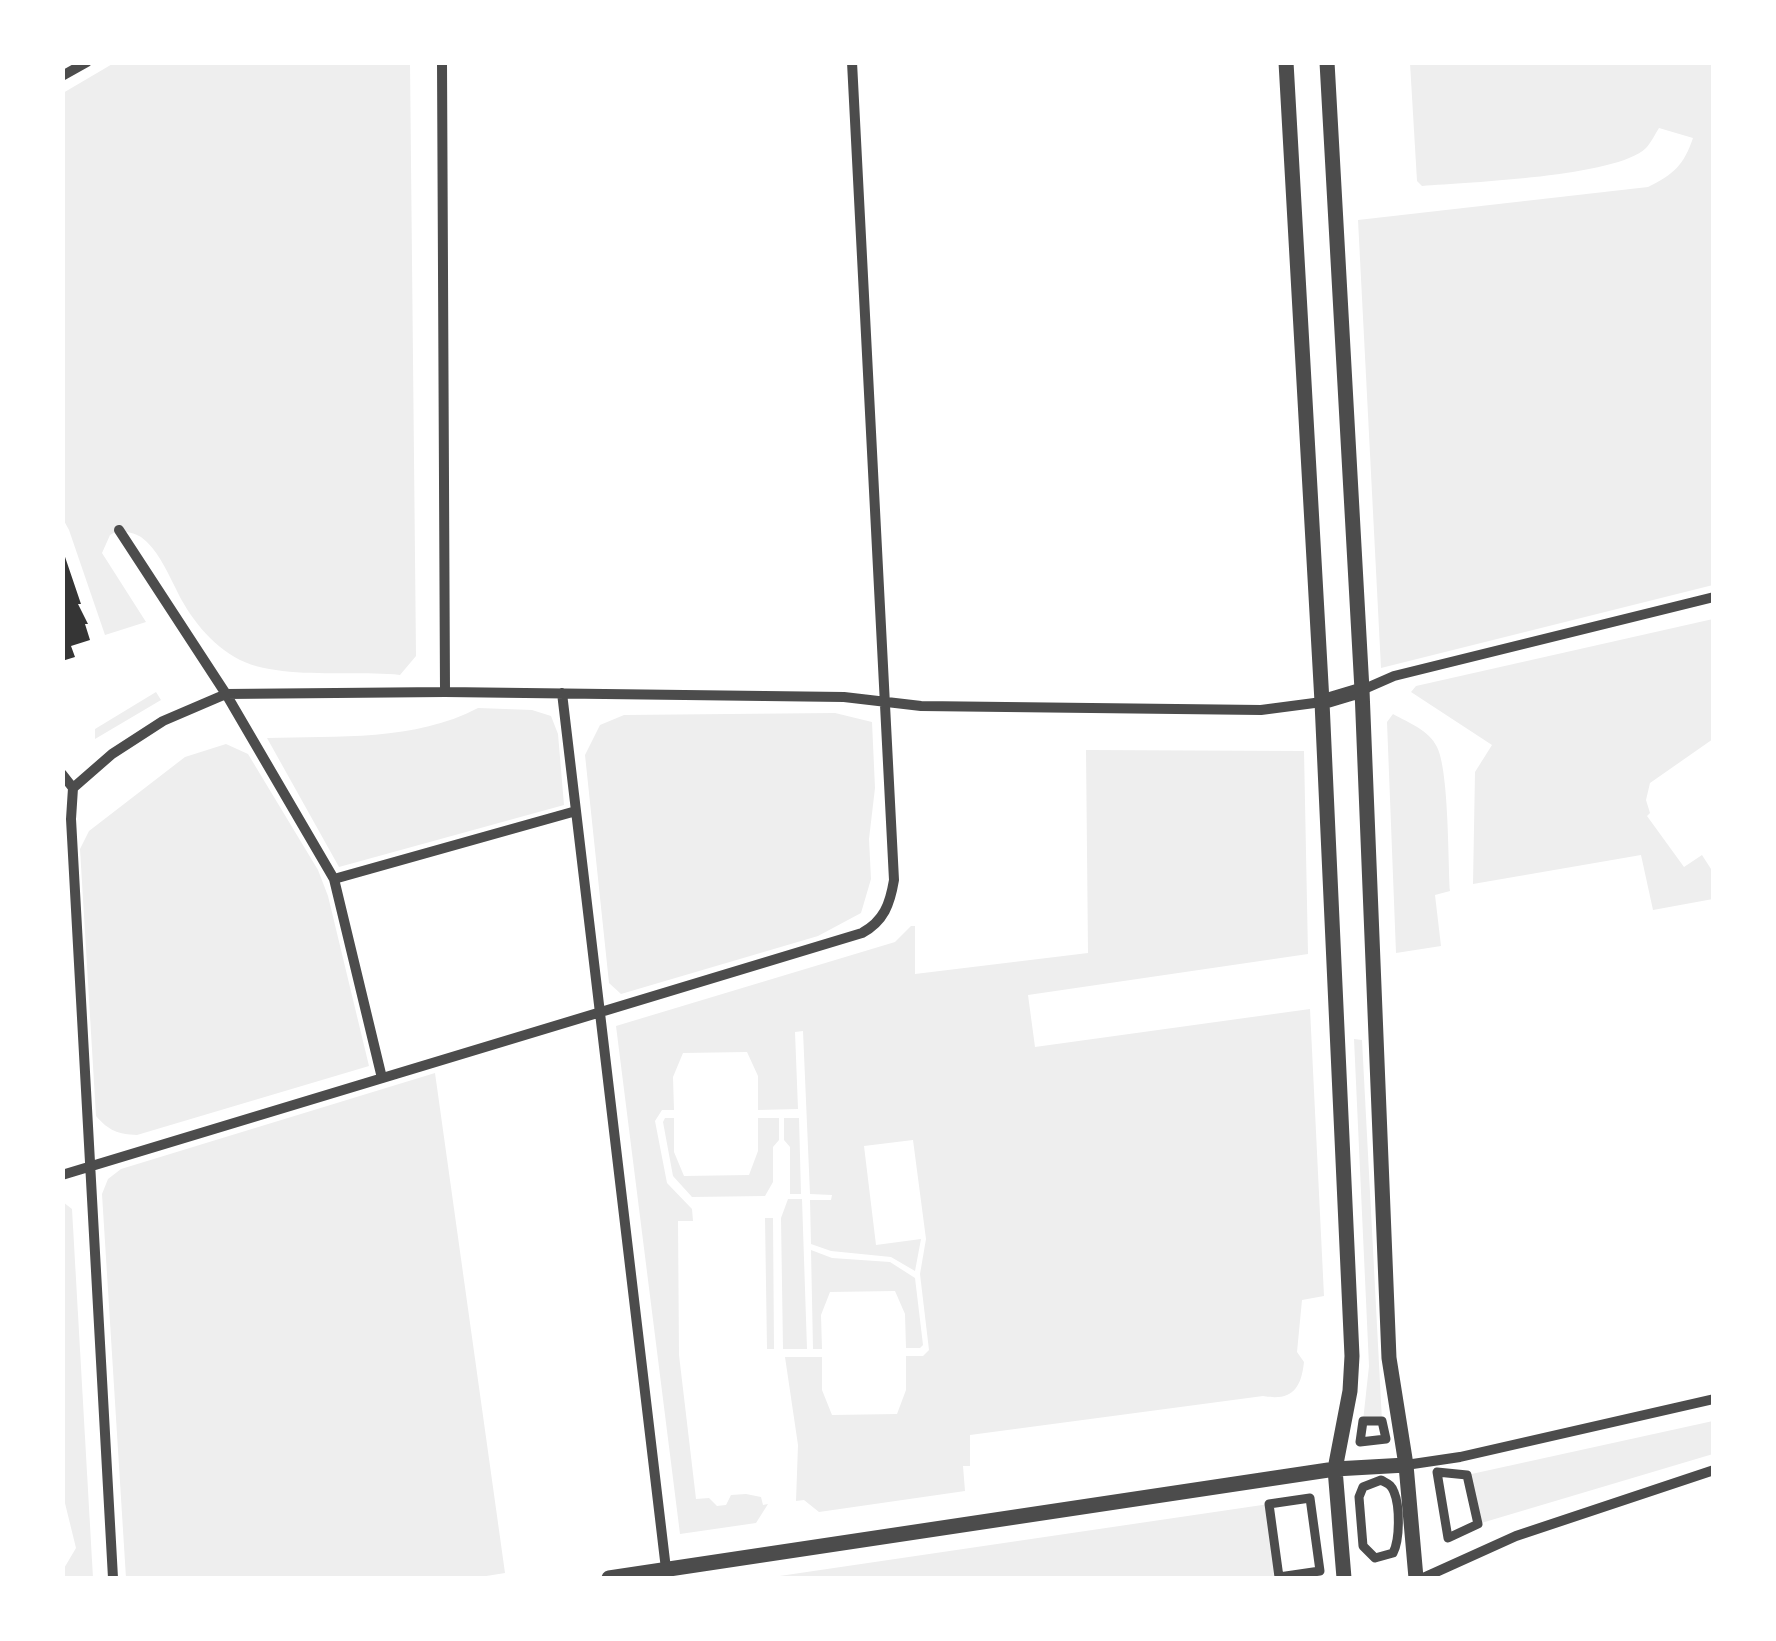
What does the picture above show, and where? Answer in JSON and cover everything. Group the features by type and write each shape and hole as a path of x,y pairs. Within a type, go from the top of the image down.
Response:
{"street":[{"path":"62,76 87,62"},
{"path":"442,62 444,692"},
{"path":"62,1175 862,933 885,913 894,880 852,62"},
{"path":"1286,62 1322,702 1352,1356 1350,1391 1335,1468 1344,1578"},
{"path":"1327,62 1362,690 1389,1358 1406,1465 1416,1578"},
{"path":"118,530 226,694 334,879 382,1078"},
{"path":"112,1578 71,818 74,788 112,754 162,720 226,694 444,692 883,700 921,706 1260,710 1322,702 1394,676 1714,597"},
{"path":"562,693 666,1574"},
{"path":"62,774 74,788"},
{"path":"334,879 576,812"},
{"path":"609,1578 666,1574 1335,1468 1406,1465 1460,1457 1714,1399"},
{"path":"1424,1578 1516,1536 1714,1470"},
{"path":"1437,1472 1467,1475 1478,1524 1448,1538 1437,1472"},
{"path":"1380,1480 1389,1484 1395,1494 1398,1543 1387,1556 1375,1558 1363,1546 1360,1492 1369,1482 1380,1480"},
{"path":"1310,1498 1320,1571 1279,1577 1269,1504 1310,1498"}],"shaded area":[{"path":"114,63 410,63 416,656 400,675 297,672 240,660 210,638 194,619 152,547 139,536 119,530 110,535 102,553 146,622 105,635 63,519 63,93"},
{"path":"1410,63 1713,63 1713,585 1381,668 1358,220 1648,187 1676,168 1693,138 1659,128 1646,148 1605,166 1422,186 1417,181"},
{"path":"1713,619 1713,739 1650,783 1646,800 1650,813 1647,816 1684,867 1702,855 1713,867 1713,899 1653,910 1641,855 1473,884 1475,772 1492,745 1411,692 1416,686"},
{"path":"156,692 161,700 95,739 95,729"},
{"path":"478,708 532,710 551,716 558,734 564,805 339,867 267,738 402,731 454,719"},
{"path":"835,713 872,722 875,788 869,839 871,879 861,913 818,936 621,994 609,983 585,755 600,725 624,715"},
{"path":"1393,714 1429,736 1441,759 1450,891 1435,895 1441,946 1396,953 1387,722"},
{"path":"226,744 248,754 318,870 328,896 369,1066 137,1135 119,1133 96,1116 80,849 89,831 185,757"},
{"path":"1086,750 1304,751 1308,954 1028,995 1035,1047 1310,1009 1324,1296 1302,1300 1297,1352 1304,1362 1297,1386 1281,1397 1263,1396 970,1435 970,1466 963,1466 965,1491 819,1512 804,1500 796,1501 798,1445 785,1357 822,1357 822,1390 832,1415 897,1414 906,1390 906,1356 923,1356 929,1350 920,1274 926,1239 913,1140 864,1146 876,1245 921,1239 915,1271 891,1257 831,1251 811,1244 810,1200 831,1200 832,1195 810,1194 803,1031 795,1032 798,1109 758,1110 758,1076 747,1052 683,1053 673,1077 674,1110 662,1110 655,1121 667,1183 692,1209 693,1221 678,1221 679,1355 696,1499 709,1498 717,1506 726,1505 731,1495 746,1494 761,1497 763,1505 768,1504 756,1523 680,1534 616,1026 895,942 911,926 915,926 915,974 1088,953"},
{"path":"1354,1039 1362,1040 1382,1421 1363,1421 1369,1366"},
{"path":"435,1073 505,1573 474,1578 126,1578 102,1194 108,1179 121,1169"},
{"path":"665,1118 674,1118 674,1152 684,1176 749,1175 758,1151 758,1118 779,1118 779,1140 773,1147 773,1182 765,1196 692,1197 673,1176"},
{"path":"784,1118 799,1118 801,1194 790,1194 790,1147 784,1140"},
{"path":"788,1199 802,1199 807,1349 783,1349 781,1218"},
{"path":"63,1202 72,1209 93,1578 63,1578 63,1570 76,1548 62,1491"},
{"path":"765,1218 773,1218 774,1349 767,1349"},
{"path":"811,1250 832,1258 890,1262 915,1278 923,1345 906,1348 905,1314 895,1291 830,1292 821,1315 822,1349 813,1349"},
{"path":"1713,1421 1713,1454 1478,1524 1467,1475"},
{"path":"1269,1504 1279,1577 766,1578"}],"building":[{"path":"62,548 90,640 71,646 75,657 62,661"}]}
